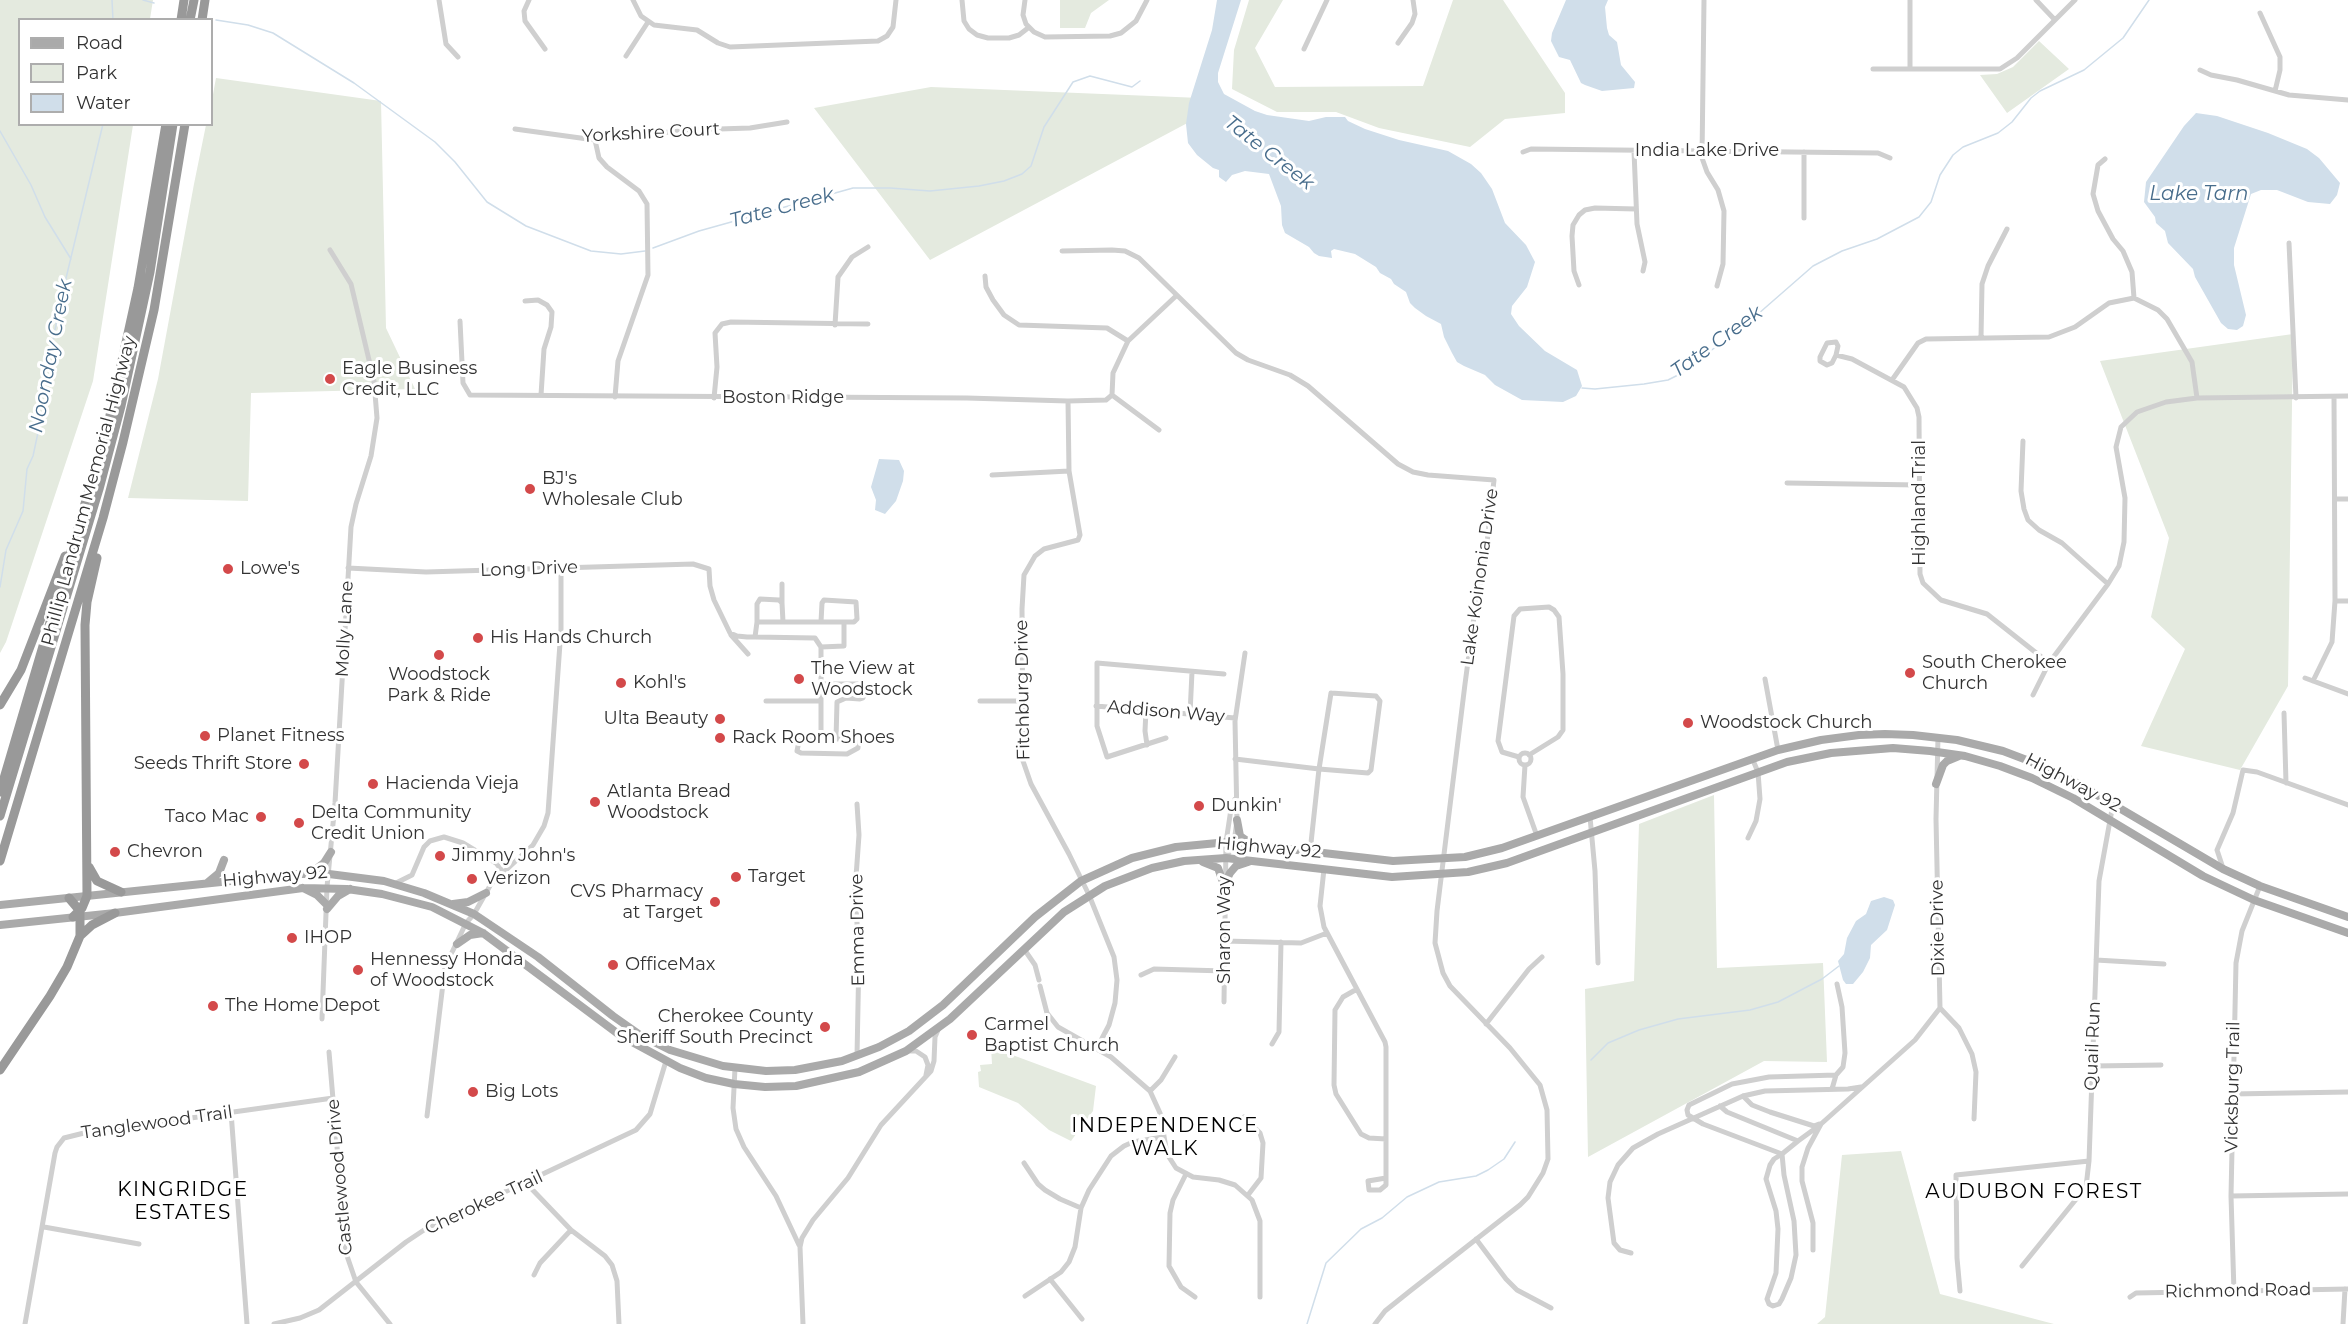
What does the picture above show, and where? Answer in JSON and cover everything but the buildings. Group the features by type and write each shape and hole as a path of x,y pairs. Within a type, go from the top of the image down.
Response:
{"highway":[{"path":"181,18 184,0"},
{"path":"190,18 194,0"},
{"path":"202,18 205,0"},
{"name":"Phillip Landrum Memorial Highway","path":"0,792 77,536 124,359 166,126"},
{"path":"0,816 99,489 120,406 150,272 173,126"},
{"name":"Phillip Landrum Memorial Highway","path":"0,861 116,467 154,310 185,126"},
{"path":"78,915 87,896 86,614 116,467"},
{"path":"0,705 21,670 67,550 77,536"},
{"path":"87,864 97,881 121,892"},
{"path":"69,898 78,915 80,936"},
{"path":"0,1070 59,981 80,936 92,925 115,913"}],"main road":[{"name":"Highway 92","path":"0,905 310,874 328,874 394,884 453,904 474,914 513,938 640,1035 690,1058 735,1068 766,1071 795,1070 826,1065 857,1056 889,1042 926,1019 1035,917 1081,881 1113,865 1155,851 1176,846 1230,843 1393,861 1443,860 1485,853 1752,758 1802,743 1859,735 1904,734 1974,743 2032,762 2074,782 2223,869 2260,886 2348,916"},
{"name":"Highway 92","path":"0,925 78,915 115,913 303,888 351,889 406,899 466,923 483,933 621,1036 666,1061 706,1078 734,1084 781,1087 820,1082 872,1068 906,1051 940,1028 1064,912 1089,895 1124,877 1152,868 1194,860 1226,858 1392,877 1468,872 1507,863 1787,762 1831,753 1893,748 1961,755 2001,766 2032,778 2073,798 2203,876 2254,900 2348,933"},
{"path":"1936,784 1947,761 1961,755"},
{"path":"1238,820 1240,836 1253,845"},
{"path":"310,874 324,863 331,852"},
{"path":"207,883 219,873 224,860"},
{"path":"1194,860 1210,863 1218,868 1224,885"},
{"path":"1224,885 1236,867 1251,860"},
{"path":"303,888 317,895 327,907 338,896 351,889"},
{"path":"453,904 468,902 486,893"},
{"path":"457,944 470,935 483,933"}],"street":[{"path":"433,0 438,0 446,44 458,57"},
{"path":"529,0 524,11 525,21 545,49"},
{"path":"633,0 637,10 648,22 659,27 697,30 718,43 730,47 872,42 887,36 893,27 896,0"},
{"path":"962,0 966,26 981,37 1014,37 1028,28"},
{"path":"1025,0 1023,15 1028,28 1045,37 1115,35 1132,26 1147,0"},
{"path":"1304,49 1327,0"},
{"path":"1398,43 1412,23 1415,14 1413,0"},
{"path":"1704,0 1702,151 1704,165 1718,190 1724,211 1723,264 1718,286"},
{"path":"1910,0 1910,69"},
{"path":"2036,0 2055,20"},
{"path":"1873,69 2000,69 2017,58 2075,0"},
{"path":"2259,13 2280,57 2280,70 2275,91"},
{"path":"626,56 648,22"},
{"path":"2200,70 2211,75 2298,97 2348,100"},
{"name":"Yorkshire Court","path":"515,129 595,140 688,130 750,128 787,122"},
{"path":"595,140 599,159 639,191 647,204 648,275 618,361 615,397"},
{"name":"India Lake Drive","path":"1523,152 1531,149 1878,153 1890,158"},
{"path":"1634,151 1636,209 1645,262 1643,271"},
{"path":"1804,152 1804,218"},
{"path":"2105,159 2098,165 2093,194 2108,230 2123,251 2132,272 2134,298"},
{"path":"1579,285 1574,271 1572,236 1573,225 1579,215 1585,210 1595,208 1636,209"},
{"path":"1981,338 1982,284 1988,266 2007,230"},
{"path":"2289,243 2296,398"},
{"path":"835,325 838,277 852,257 868,247"},
{"name":"Molly Lane","path":"322,1019 327,887 348,568 353,515 374,444 376,418 376,395 351,284 330,250"},
{"name":"Lake Koinonia Drive","path":"1062,250 1125,251 1140,259 1236,353 1248,360 1290,375 1308,386 1398,464 1413,472 1494,480 1484,570 1469,655 1443,860"},
{"path":"985,276 986,287 993,300 1004,315 1019,325 1107,328 1128,341"},
{"path":"1159,430 1112,395 1113,373 1128,341 1176,296"},
{"path":"1892,381 1918,343 1926,339 2049,337 2075,327 2109,303 2134,298 2158,309 2167,319 2192,362 2197,398"},
{"path":"525,301 538,300 547,305 552,312 551,327 544,349 541,395"},
{"name":"Boston Ridge","path":"460,321 463,383 466,392 470,395 967,398 1068,401 1106,400 1112,395"},
{"path":"714,398 717,367 716,333 722,324 732,322 868,324"},
{"name":"Highland Trial","path":"1836,355 1852,360 1904,387 1917,408 1919,417 1920,574 1923,583 1941,600 1987,614 2049,663"},
{"path":"2033,695 2049,663 2108,584 2118,566 2124,542 2125,498 2115,447 2121,427 2137,412 2166,402 2197,398 2348,396"},
{"path":"2313,681 2332,642 2335,601 2336,499 2334,397"},
{"path":"992,475 1069,471 1068,401"},
{"path":"2023,441 2021,490 2026,516 2039,530 2062,543 2108,584"},
{"name":"Fitchburg Drive","path":"1069,471 1080,528 1078,540 1044,549 1035,556 1024,575 1022,593 1025,770 1089,895 1110,945 1117,980 1113,1012 1097,1048"},
{"path":"1787,483 1919,485"},
{"path":"2336,499 2348,499"},
{"name":"Long Drive","path":"348,568 414,572 693,564 709,569 714,600 730,633"},
{"path":"427,1116 442,974 466,923 503,872 533,845 544,826 548,813 561,625 561,568"},
{"path":"783,584 783,622"},
{"path":"755,637 757,604 760,599 779,600 782,603"},
{"path":"757,622 783,622 821,622 854,622 857,619 856,602 824,600 821,622"},
{"path":"2335,601 2348,601"},
{"path":"1549,607 1556,611 1559,617 1563,672 1563,730 1558,737 1529,755 1524,753 1519,757 1502,752 1498,741 1514,616 1520,609 1549,607"},
{"path":"821,647 844,646 844,622"},
{"path":"730,633 737,636 815,638 821,647 821,739"},
{"path":"730,633 748,654"},
{"path":"1226,858 1238,820 1235,718 1245,652"},
{"path":"1166,738 1107,757 1097,726 1097,663 1224,674"},
{"path":"1190,714 1192,672"},
{"path":"2304,678 2348,694"},
{"path":"1764,679 1778,750"},
{"path":"821,684 858,684 865,690 863,698 837,702 836,739"},
{"path":"1235,759 1319,769 1363,774 1371,770 1380,701 1376,696 1331,693 1319,769 1310,852"},
{"path":"766,701 820,701"},
{"path":"980,701 1023,701"},
{"name":"Addison Way","path":"1096,706 1235,718"},
{"path":"1146,710 1145,731 1148,745"},
{"path":"2284,713 2286,783"},
{"name":"Dixie Drive","path":"1938,737 1936,784 1940,1008"},
{"path":"821,739 855,740 858,748 847,754 797,751 799,741 821,739"},
{"path":"1529,755 1531,760 1526,765 1522,796 1537,836"},
{"path":"1519,757 1520,763 1526,765"},
{"path":"1748,838 1756,820 1760,799 1758,772 1752,758"},
{"path":"2223,869 2217,850 2232,813 2243,771 2257,772 2348,806"},
{"path":"1230,843 1231,809 1236,798"},
{"name":"Emma Drive","path":"857,804 859,835 855,891 859,955 857,1056"},
{"name":"Quail Run","path":"2022,1266 2086,1187 2089,1161 2099,881 2113,804"},
{"path":"1590,817 1598,963"},
{"path":"394,884 412,875 424,847 430,841 444,837 471,848 496,863 503,872"},
{"path":"2201,857 2217,850"},
{"name":"Sharon Way","path":"1224,1002 1226,858"},
{"path":"1375,1324 1385,1311 1528,1197 1544,1173 1548,1151 1546,1110 1540,1085 1510,1048 1450,987 1438,957 1435,931 1443,860"},
{"path":"1324,869 1320,916 1385,1042 1386,1178"},
{"name":"Vicksburg Trail","path":"2234,1292 2231,1196 2236,963 2242,931 2260,886"},
{"path":"1225,941 1309,942 1327,933"},
{"path":"1272,1044 1279,1032 1281,942"},
{"path":"1024,949 1035,965 1047,1013 1058,1027 1111,1057 1150,1091 1160,1113 1163,1137 1170,1160 1176,1168 1186,1174 1229,1183 1248,1195 1256,1206 1260,1221 1260,1297"},
{"path":"1485,1024 1542,957"},
{"path":"2096,960 2164,964"},
{"path":"1141,975 1154,969 1225,971"},
{"path":"1832,1089 1836,1075 1841,1071 1845,1053 1842,1007 1837,984"},
{"path":"1357,989 1343,997 1335,1010 1334,1085 1336,1094 1361,1134 1370,1138 1386,1139"},
{"path":"1782,1154 1794,1221 1796,1255 1791,1278 1782,1299 1779,1304 1773,1306 1767,1299 1776,1273 1778,1228 1776,1211 1766,1179 1767,1171 1774,1159 1821,1124 1915,1040 1940,1008 1959,1028 1972,1054 1976,1072 1974,1119"},
{"path":"803,1324 800,1247 802,1238 813,1220 848,1178 881,1125 933,1067 935,1037 940,1028"},
{"path":"906,1051 921,1054 927,1061 928,1070 923,1080"},
{"name":"Castlewood Drive","path":"329,1052 344,1245 356,1282 390,1324"},
{"path":"1150,1091 1161,1080 1175,1057"},
{"name":"Cherokee Trail","path":"274,1324 300,1318 320,1310 415,1236 621,1138 642,1125 650,1114 666,1061"},
{"path":"2093,1066 2162,1065"},
{"path":"735,1068 734,1119 739,1138 776,1196 800,1247"},
{"path":"1782,1154 1720,1131 1688,1115 1689,1105 1742,1081 1778,1076 1836,1075"},
{"path":"1631,1253 1620,1250 1614,1244 1608,1198 1610,1182 1618,1165 1633,1148 1658,1134 1743,1096 1765,1091 1863,1086"},
{"path":"2232,1094 2348,1092"},
{"path":"1743,1096 1752,1105 1770,1112 1814,1125 1821,1124"},
{"name":"Tanglewood Trail","path":"25,1324 44,1227 55,1154 64,1138 76,1134 333,1098"},
{"path":"1720,1106 1726,1112 1798,1141"},
{"path":"231,1112 247,1324"},
{"path":"1244,1118 1260,1133 1263,1143 1262,1173 1258,1184 1248,1195"},
{"path":"1813,1250 1813,1223 1802,1181 1802,1167 1821,1124"},
{"path":"1025,1296 1065,1269 1073,1256 1081,1208 1103,1168 1118,1150 1134,1142 1163,1137"},
{"path":"1960,1291 1957,1258 1956,1175 2089,1161"},
{"path":"1024,1163 1045,1191 1081,1208"},
{"path":"1186,1174 1173,1200 1170,1214 1169,1266 1180,1287 1195,1298"},
{"path":"526,1183 572,1230 605,1256 612,1265 617,1281 619,1324"},
{"path":"2231,1196 2348,1194"},
{"path":"44,1227 139,1244"},
{"path":"534,1275 545,1258 572,1230"},
{"path":"1476,1239 1517,1290 1551,1308"},
{"path":"1050,1279 1082,1319"},
{"path":"2343,1324 2346,1289"},
{"name":"Richmond Road","path":"2130,1298 2136,1293 2346,1289"}],"green space":[{"path":"0,0 153,0 150,18 18,18 18,126 133,126 93,381 6,642 0,653"},
{"path":"1060,0 1109,0 1091,13 1085,28 1060,28"},
{"path":"1249,0 1283,0 1255,48 1275,87 1423,86 1453,0 1503,0 1565,93 1565,113 1505,119 1470,147 1379,128 1336,112 1277,112 1232,89 1234,50"},
{"path":"2039,41 2069,69 2007,113 1980,75 1997,74 2013,67"},
{"path":"216,78 381,101 386,328 415,389 251,393 248,501 128,498 158,379 206,126 213,126 213,94"},
{"path":"931,87 1225,99 1225,103 930,260 814,108"},
{"path":"2293,334 2288,686 2240,770 2141,746 2185,649 2151,617 2169,538 2100,361"},
{"path":"1714,795 1717,968 1823,963 1827,1062 1764,1061 1588,1157 1585,989 1634,981 1639,824"},
{"path":"991,1047 1096,1086 1093,1111 1071,1141 1049,1130 1018,1103 979,1087 980,1065 992,1064"},
{"path":"1901,1151 1940,1294 2054,1324 1817,1324 1825,1317 1842,1155"}],"water":[{"path":"1217,0 1241,0 1218,73 1218,82 1224,94 1267,115 1309,121 1326,117 1345,117 1348,121 1365,129 1399,140 1448,151 1471,164 1481,173 1492,189 1505,223 1526,245 1535,262 1527,287 1512,306 1511,314 1519,326 1545,351 1577,370 1582,386 1576,396 1563,402 1522,400 1495,385 1485,375 1457,362 1444,337 1441,324 1415,308 1410,303 1406,292 1380,273 1376,267 1355,254 1334,249 1331,251 1332,258 1319,256 1309,247 1285,233 1281,206 1269,174 1245,171 1232,175 1226,182 1219,177 1219,170 1197,155 1188,143 1186,124 1189,103 1212,30"},
{"path":"1566,0 1608,0 1605,7 1609,35 1617,42 1621,65 1635,82 1634,88 1602,91 1585,85 1581,83 1570,60 1559,57 1551,41 1552,33"},
{"name":"Lake Tarn","path":"2196,113 2217,116 2307,149 2319,158 2340,183 2337,195 2330,204 2308,202 2277,190 2261,190 2251,194 2234,248 2234,265 2246,315 2243,326 2237,330 2228,329 2221,323 2195,277 2193,269 2168,243 2165,231 2156,223 2155,217 2144,202 2146,182 2184,126"},
{"path":"879,459 899,460 904,471 896,501 885,514 875,510 876,500 871,487"},
{"path":"1884,897 1893,900 1895,905 1887,930 1871,945 1870,958 1863,972 1853,984 1846,984 1838,961 1844,954 1847,938 1856,921 1866,914 1871,901"}],"waterway":[{"name":"Noonday Creek","path":"112,0 113,18"},
{"name":"Tate Creek","path":"143,0 154,3"},
{"name":"Tate Creek","path":"1582,388 1595,389 1644,384 1668,380 1680,374 1750,321 1813,266 1842,251 1877,239 1919,217 1931,202 1940,175 1953,155 1963,147 1998,133 2012,122 2031,98 2040,91 2084,70 2123,38 2149,0"},
{"name":"Tate Creek","path":"216,20 248,25 273,33 354,83 435,142 455,162 487,202 526,226 591,251 621,254 645,251"},
{"name":"Tate Creek","path":"653,248 699,231 853,188 930,191 1004,181 1022,174 1031,166 1044,127 1073,82 1090,76 1132,87 1140,81"},
{"name":"Noonday Creek","path":"0,587 6,550 23,511 27,469 33,456 43,409 41,402 61,299 103,126"},
{"path":"0,131 31,185 45,217 71,259"},
{"path":"1591,1060 1608,1043 1639,1030 1678,1019 1750,1010 1778,1002 1822,979 1839,966"},
{"path":"1307,1324 1326,1263 1361,1229 1382,1218 1407,1197 1439,1182 1476,1176 1488,1170 1504,1159 1515,1142"}],"place":[{"name":"Eagle Business Credit, LLC","path":"330,379"},
{"name":"BJ's Wholesale Club","path":"530,489"},
{"name":"Lowe's","path":"228,569"},
{"name":"His Hands Church","path":"478,638"},
{"name":"Woodstock Park & Ride","path":"439,655"},
{"name":"South Cherokee Church","path":"1910,673"},
{"name":"The View at Woodstock","path":"799,679"},
{"name":"Kohl's","path":"621,683"},
{"name":"Ulta Beauty","path":"720,719"},
{"name":"Woodstock Church","path":"1688,723"},
{"name":"Planet Fitness","path":"205,736"},
{"name":"Rack Room Shoes","path":"720,738"},
{"name":"Seeds Thrift Store","path":"304,764"},
{"name":"Hacienda Vieja","path":"373,784"},
{"name":"Atlanta Bread Woodstock","path":"595,802"},
{"name":"Dunkin'","path":"1199,806"},
{"name":"Taco Mac","path":"261,817"},
{"name":"Delta Community Credit Union","path":"299,823"},
{"name":"Chevron","path":"115,852"},
{"name":"Jimmy John's","path":"440,856"},
{"name":"Target","path":"736,877"},
{"name":"Verizon","path":"472,879"},
{"name":"CVS Pharmacy at Target","path":"715,902"},
{"name":"IHOP","path":"292,938"},
{"name":"OfficeMax","path":"613,965"},
{"name":"Hennessy Honda of Woodstock","path":"358,970"},
{"name":"The Home Depot","path":"213,1006"},
{"name":"Cherokee County Sheriff South Precinct","path":"825,1027"},
{"name":"Carmel Baptist Church","path":"972,1035"},
{"name":"Big Lots","path":"473,1092"}],"district":[{"name":"INDEPENDENCE WALK","path":"1165,1138"},
{"name":"AUDUBON FOREST","path":"2034,1192"},
{"name":"KINGRIDGE ESTATES","path":"183,1202"}]}
